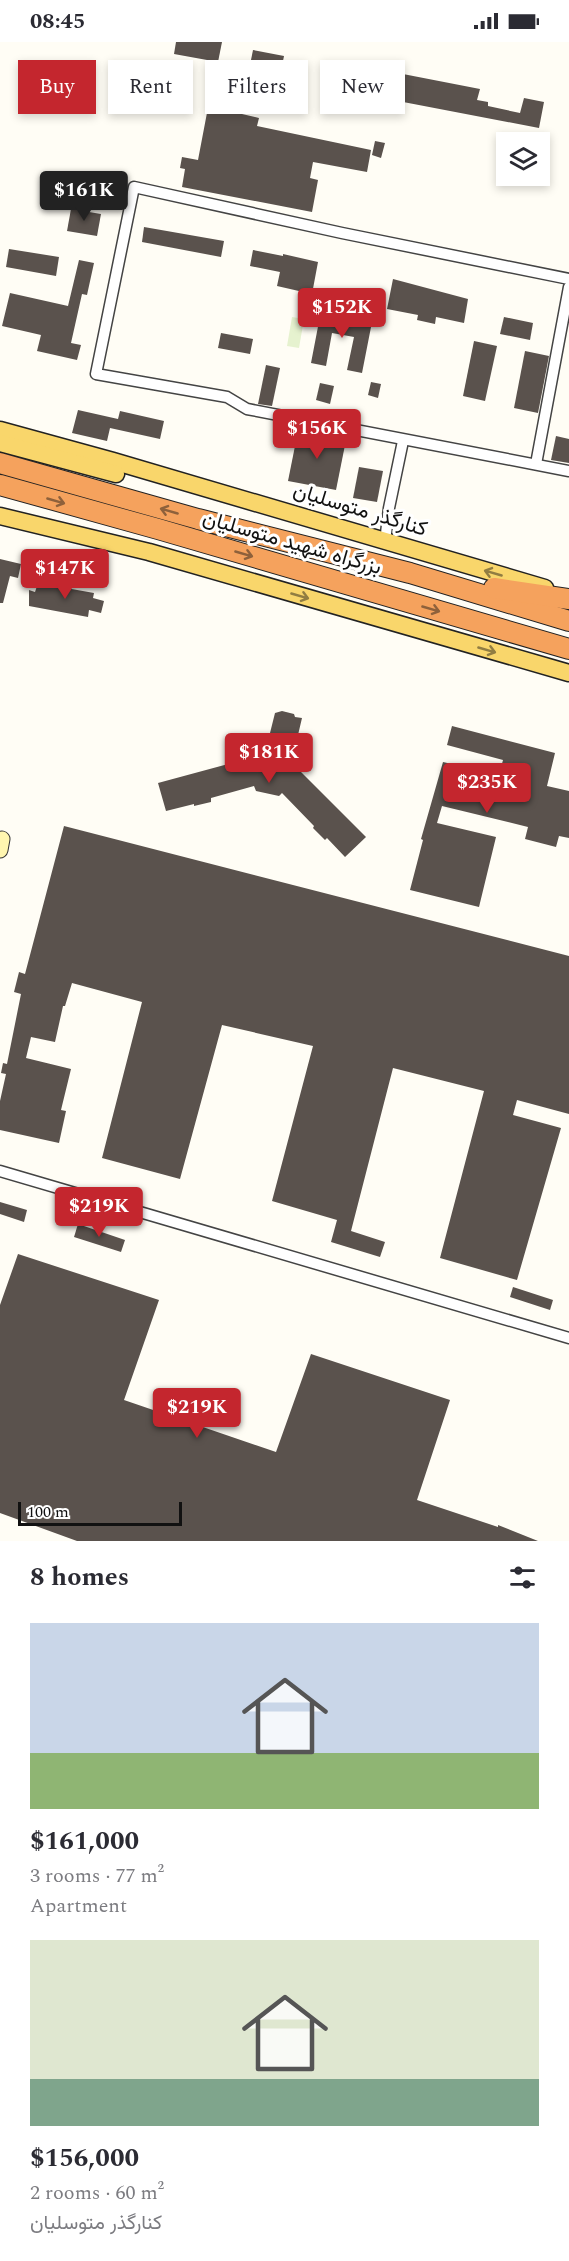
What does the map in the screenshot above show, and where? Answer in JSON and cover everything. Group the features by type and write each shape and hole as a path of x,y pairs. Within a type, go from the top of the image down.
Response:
{"highway":[{"name":"بزرگراه شهید متوسلیان","path":"0,463 198,519 410,573 569,621"},
{"name":"بزرگراه شهید متوسلیان","path":"0,485 569,649"},
{"path":"410,573 569,597"}],"main road":[{"name":"کنارگذر متوسلیان","path":"0,430 284,511 569,597"},
{"path":"0,442 225,502 284,511"},
{"path":"0,507 136,549 569,673"},
{"path":"0,516 136,549"}],"street":[{"path":"569,279 330,231 134,187 96,374 227,397 247,410 569,471"},
{"path":"536,464 569,287"},
{"path":"385,542 389,508 403,441"},
{"path":"0,1171 569,1338"}],"green space":[{"path":"292,317 304,319 299,348 287,346"}],"building":[{"path":"176,42 222,42 218,60 174,54"},
{"path":"253,50 284,56 283,60 251,60"},
{"path":"405,74 480,89 477,100 488,102 488,106 520,113 524,98 544,102 539,128 405,102"},
{"path":"207,114 242,114 259,118 257,126 371,150 367,172 313,162 310,178 318,180 312,212 182,187 185,169 180,168 182,157 198,160"},
{"path":"375,141 385,143 381,158 372,155"},
{"path":"71,209 101,214 97,236 67,231"},
{"path":"144,227 224,241 221,257 142,242"},
{"path":"9,249 59,257 56,276 6,267"},
{"path":"253,250 318,262 312,294 277,286 280,272 250,266"},
{"path":"79,260 94,263 87,295 82,294 71,343 81,345 77,360 37,351 41,335 2,326 10,293 68,306"},
{"path":"393,279 468,299 464,323 436,317 435,324 417,320 418,315 387,309"},
{"path":"321,311 372,322 362,373 347,370 354,337 332,333 326,366 311,363"},
{"path":"504,317 533,323 530,340 500,334"},
{"path":"221,333 253,339 250,354 218,348"},
{"path":"474,341 497,346 485,401 463,396"},
{"path":"525,351 549,356 538,413 514,408"},
{"path":"266,365 280,368 272,406 258,404"},
{"path":"371,382 381,384 378,398 368,395"},
{"path":"320,383 334,386 330,404 316,400"},
{"path":"78,410 118,419 120,411 164,421 160,439 110,428 107,441 72,433"},
{"path":"298,431 346,440 336,490 288,481"},
{"path":"556,436 569,439 569,463 551,460"},
{"path":"359,467 383,471 377,502 353,498"},
{"path":"0,559 21,564 18,578 10,576 3,603 0,603"},
{"path":"38,583 94,593 93,598 104,601 101,613 89,610 88,617 29,606 29,590 35,592"},
{"path":"282,711 302,718 294,752 300,754 303,765 298,769 366,837 345,857 327,838 325,840 313,828 314,826 282,793 279,796 256,791 254,786 211,798 211,802 166,811 158,783 254,757 252,751 260,744 267,745 275,713"},
{"path":"452,726 555,753 547,786 569,791 569,838 559,836 556,847 525,839 528,827 442,806 437,823 496,837 479,907 410,890 423,840 421,839 443,762 499,775 503,760 447,745"},
{"path":"64,826 569,956 569,1114 517,1100 513,1115 561,1128 517,1280 440,1258 484,1091 393,1068 351,1231 385,1242 380,1257 331,1242 337,1220 272,1201 313,1046 222,1025 180,1179 102,1158 142,1002 72,983 65,1006 63,1006 55,1042 31,1037 26,1058 71,1069 61,1110 66,1111 59,1143 0,1130 0,1101 6,1074 1,1073 3,1063 7,1064 21,994 14,992 19,972 25,974"},
{"path":"0,1202 27,1210 24,1222 0,1214"},
{"path":"78,1224 125,1240 121,1252 74,1237"},
{"path":"18,1254 159,1300 124,1400 276,1452 311,1354 450,1400 417,1500 498,1527 498,1525 538,1541 77,1541 0,1513 0,1305"},
{"path":"513,1287 553,1300 550,1310 510,1297"}]}
